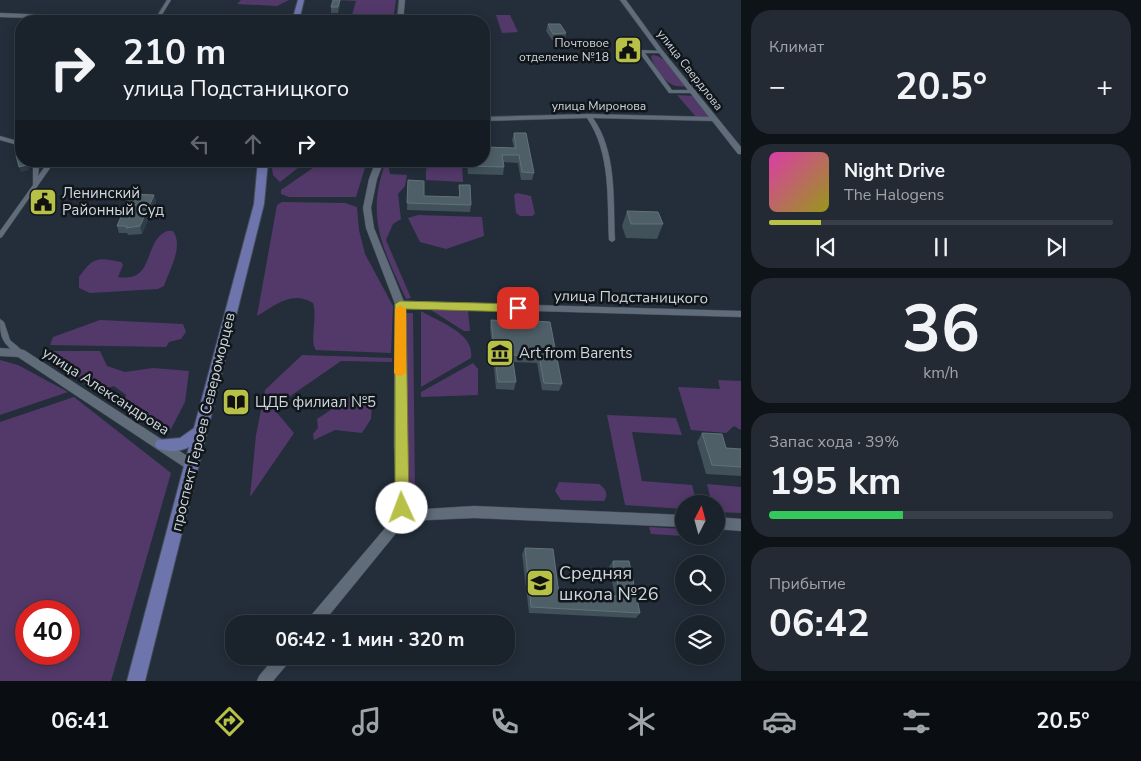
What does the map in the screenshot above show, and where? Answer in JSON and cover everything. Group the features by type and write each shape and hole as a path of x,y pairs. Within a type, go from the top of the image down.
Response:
{"main road":[{"path":"297,15 301,0"},
{"name":"проспект Героев Североморцев","path":"136,681 259,204 262,167"},
{"path":"162,444 182,444 199,432"}],"street":[{"path":"160,15 169,0"},
{"path":"401,15 402,0"},
{"name":"улица Свердлова","path":"623,0 661,52 741,152"},
{"path":"0,15 15,16"},
{"path":"661,52 641,51 671,92 694,92"},
{"path":"589,116 595,122 604,148 612,240"},
{"name":"улица Миронова","path":"490,119 589,116 714,119"},
{"path":"0,138 15,142"},
{"path":"35,184 36,167"},
{"path":"0,236 48,167"},
{"path":"320,615 403,516 400,444 400,304 381,259 369,222 367,200 378,167"},
{"name":"улица Подстаницкого","path":"400,304 741,314"},
{"path":"0,322 7,342 20,353"},
{"name":"улица Александрова","path":"0,352 20,353 162,444 191,466"},
{"path":"403,516 474,512 675,522"},
{"path":"725,524 741,525"},
{"path":"264,681 277,665"}],"shaded area":[{"path":"241,0 289,0 277,6 237,4"},
{"path":"333,0 396,0 394,15 352,15 356,1"},
{"path":"496,15 510,15 518,32 502,33"},
{"path":"653,55 663,59 686,86 674,85 668,82 653,62 651,57"},
{"path":"677,95 694,96 709,114 708,117 696,117"},
{"path":"272,167 299,167 280,182 273,175"},
{"path":"314,167 365,167 356,197 289,197 281,194 281,190"},
{"path":"384,167 390,167 390,174 407,175 405,186 398,194 401,219 393,224 386,240 411,298 406,299 384,248 377,216 380,181"},
{"path":"427,167 462,167 463,182 426,180"},
{"path":"517,193 531,196 535,214 532,216 520,216 516,213 514,195"},
{"path":"282,202 345,203 357,207 359,230 365,254 393,306 391,353 316,350 313,341 315,315 313,303 305,299 291,298 284,300 257,316 277,205"},
{"path":"418,215 482,217 484,236 446,249 420,242 408,218"},
{"path":"167,231 173,231 177,244 164,286 158,289 90,293 79,288 79,277 96,260 106,259 121,262 123,265 118,277 130,277 138,274 144,268 159,236"},
{"path":"431,310 468,311 470,331 464,331"},
{"path":"421,311 462,335 471,349 471,358 421,387"},
{"path":"406,313 413,313 415,496 405,490"},
{"path":"100,320 183,324 186,332 181,339 169,342 166,347 50,345 53,337"},
{"path":"51,351 100,351 107,366 125,372 153,368 189,371 185,402 170,431 163,430 121,408 126,395 114,386 99,391 63,369 43,353"},
{"path":"302,355 392,358 392,362 341,361 273,408 294,433 250,497 256,435 265,390"},
{"path":"0,360 18,365 68,392 0,415"},
{"path":"473,363 478,369 478,395 421,397 421,392"},
{"path":"718,380 741,381 741,430 734,426 726,433 691,430 678,387 720,389"},
{"path":"360,394 372,405 371,419 362,433 335,430 314,440 313,434 318,428 317,419 350,397"},
{"path":"74,397 171,473 111,681 0,681 0,422"},
{"path":"607,415 676,418 682,435 632,432 642,481 692,485 695,495 675,495 675,508 625,505"},
{"path":"559,482 599,484 606,491 606,496 604,501 561,500 555,491"},
{"path":"707,484 741,487 741,513 725,512 725,495 710,495"},
{"path":"649,527 675,528 675,535 651,534"}],"building":[{"path":"333,0 340,0 338,7 331,7"},
{"path":"548,24 560,24 566,33 553,34"},
{"path":"514,133 526,133 534,173 522,172 519,155 502,155 504,167 490,167 490,147 516,148"},
{"path":"408,180 424,181 424,196 460,197 459,185 470,185 471,205 407,203"},
{"path":"131,194 154,195 140,226 126,228 127,226 117,226"},
{"path":"627,211 658,212 663,224 631,224"},
{"path":"491,320 508,321 508,327 535,328 534,321 550,322 562,384 544,383 539,356 512,355 516,382 498,382"},
{"path":"702,433 722,434 726,448 741,449 741,467 712,465"},
{"name":"Средняя школа №26","path":"525,548 553,549 559,594 620,596 613,561 629,561 640,613 531,607"}],"slow traffic":[{"path":"400,309 400,373"}],"place":[{"name":"Почтовое отделение №18","path":"628,50"},
{"name":"Ленинский Районный Суд","path":"43,202"},
{"name":"Art from Barents","path":"500,353"},
{"name":"ЦДБ филиал №5","path":"236,402"},
{"name":"Средняя школа №26","path":"540,583"}],"route":[{"path":"402,508 400,304 518,308"}]}
